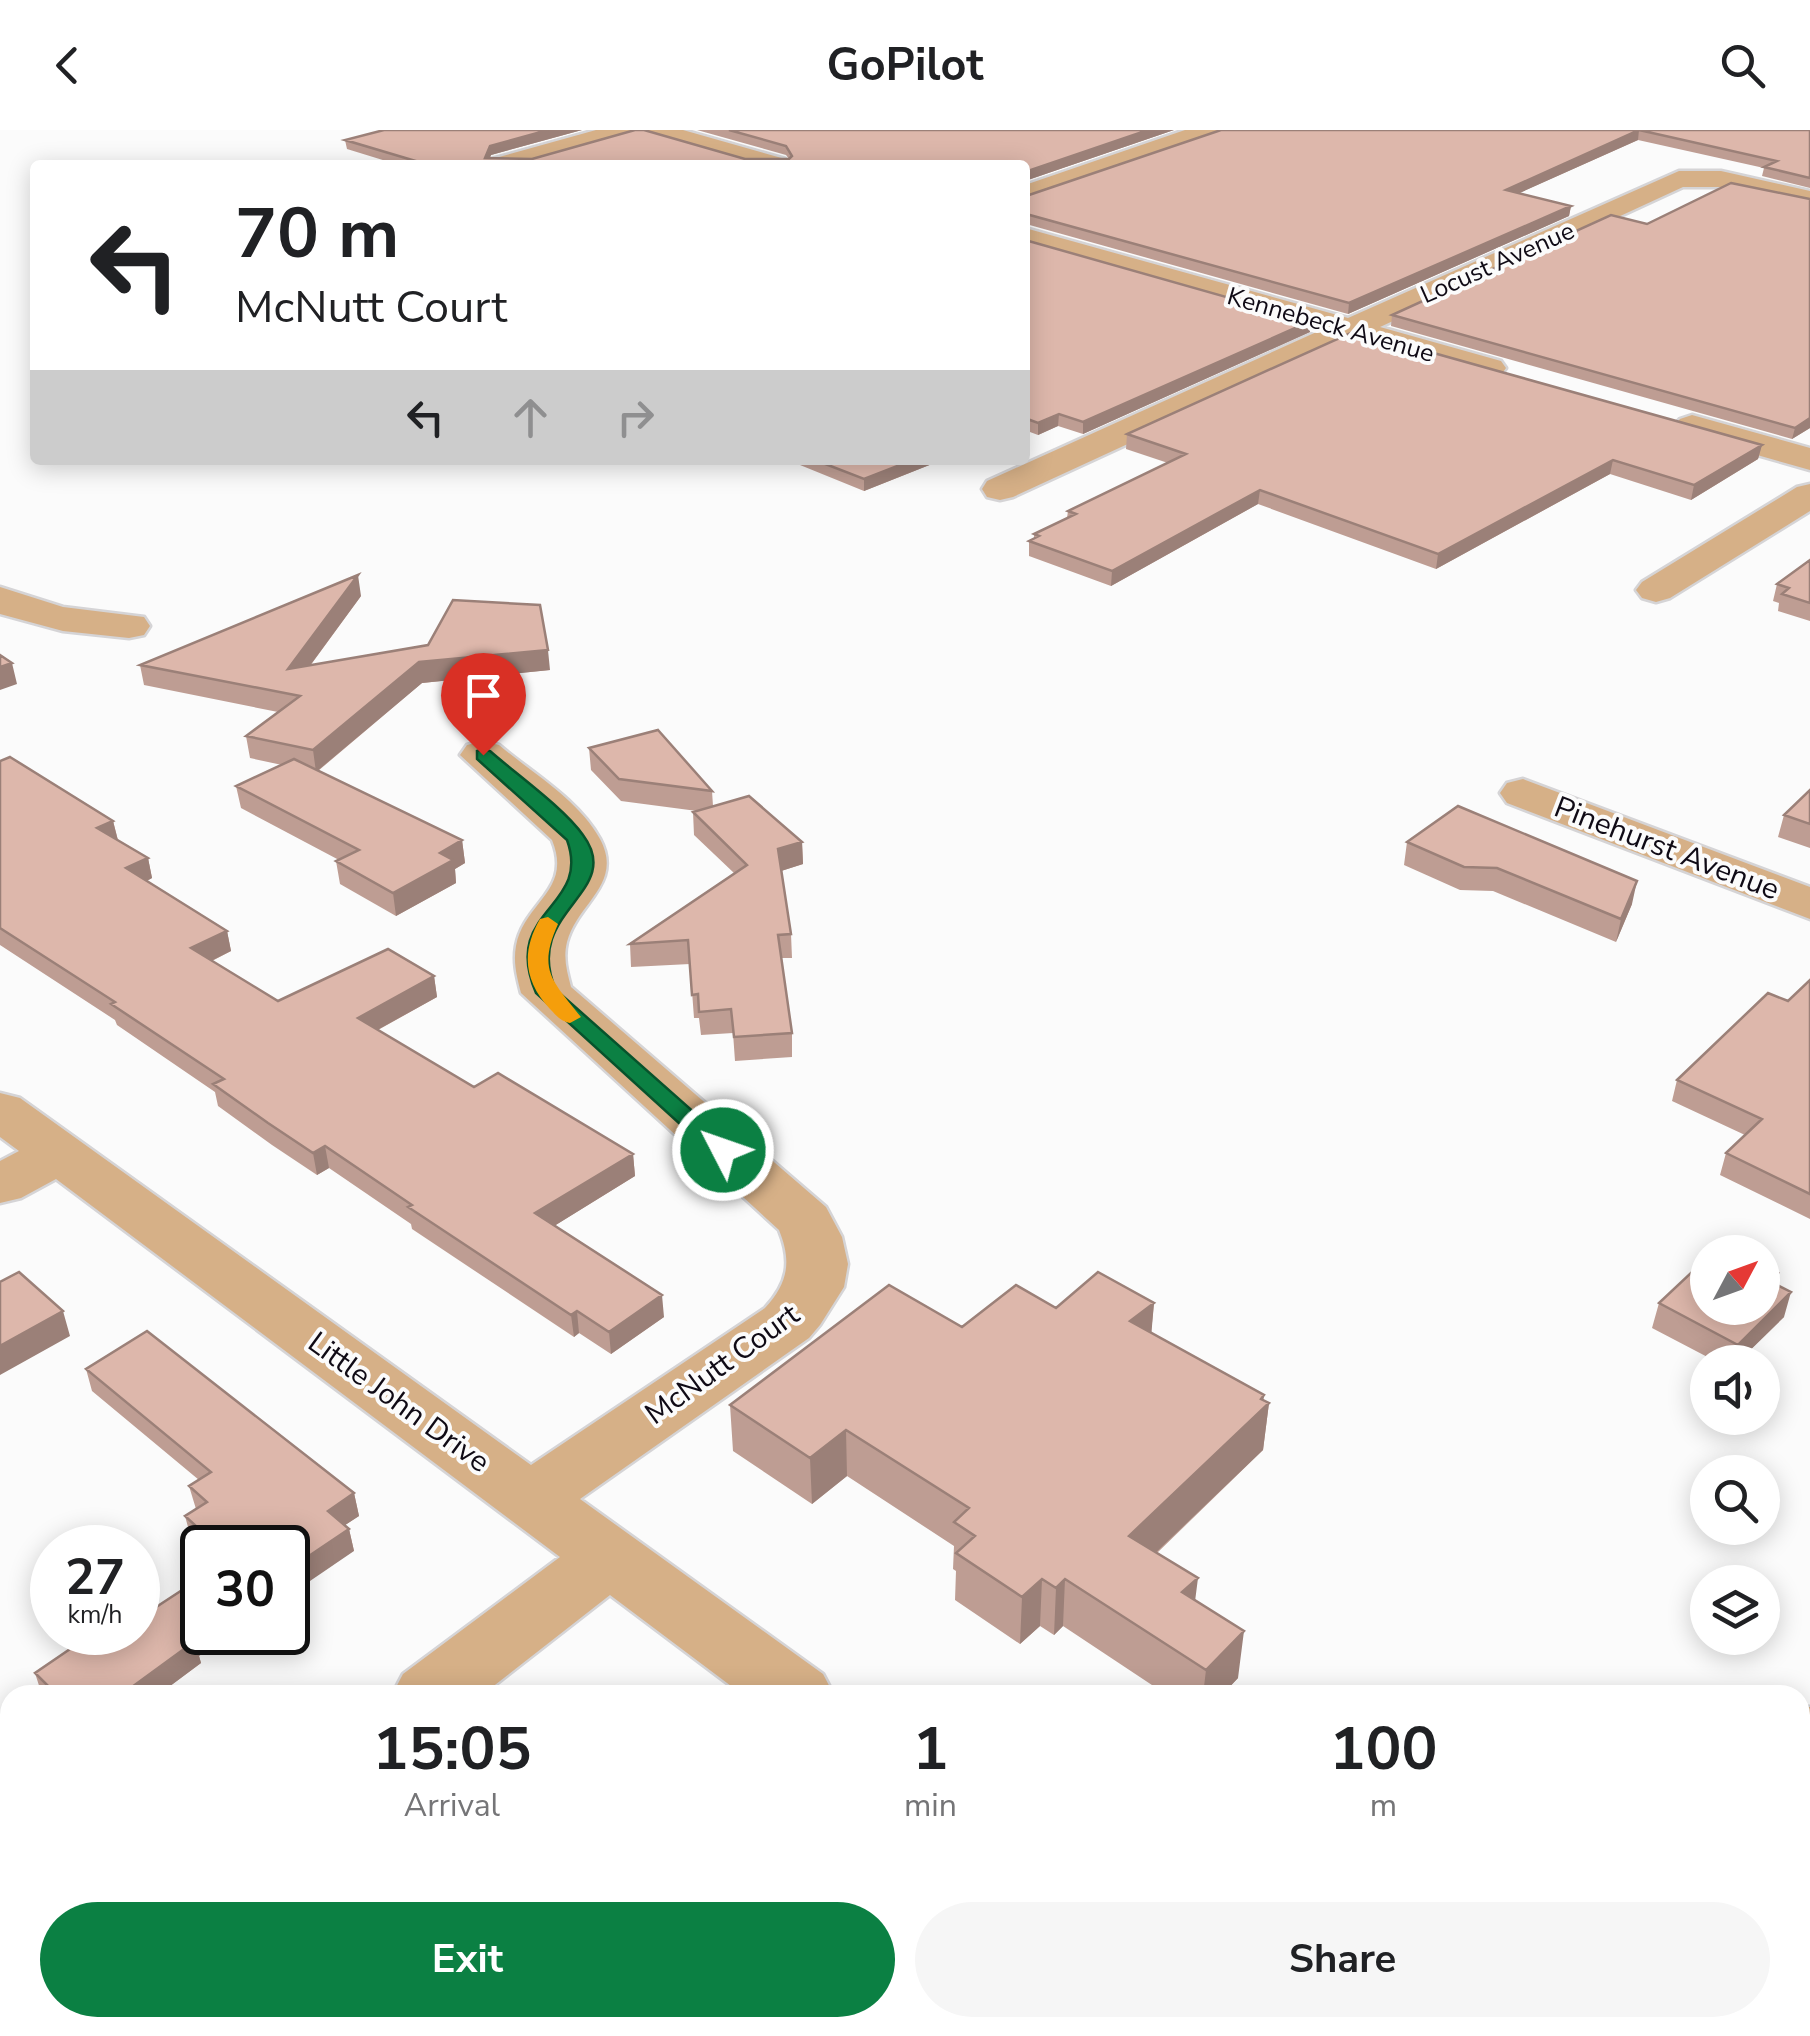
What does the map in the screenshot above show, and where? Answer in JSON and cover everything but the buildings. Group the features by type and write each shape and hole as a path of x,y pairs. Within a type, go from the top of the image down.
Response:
{"street":[{"path":"520,160 626,130"},
{"path":"655,130 758,160"},
{"path":"1030,192 1210,130"},
{"name":"Locust Avenue","path":"1000,489 1679,179 1726,180 1810,200"},
{"name":"Kennebeck Avenue","path":"1030,239 1522,378"},
{"path":"1656,416 1810,459"},
{"path":"1656,590 1810,495"},
{"path":"0,598 29,612 129,626"},
{"name":"McNutt Court","path":"483,755 576,838 584,859 581,882 550,919 538,945 538,972 547,993 804,1221 818,1248 820,1272 807,1302 787,1323 531,1499"},
{"name":"Pinehurst Avenue","path":"1523,793 1810,904"},
{"name":"Little John Drive","path":"0,1110 783,1685"},
{"path":"0,1184 59,1153"},
{"path":"441,1685 610,1557"}],"slow traffic":[{"path":"548,924 538,945 538,972 547,993 570,1017"}],"route":[{"path":"483,755 576,838 584,859 581,882 550,919 538,945 538,972 547,993 723,1150"}]}
